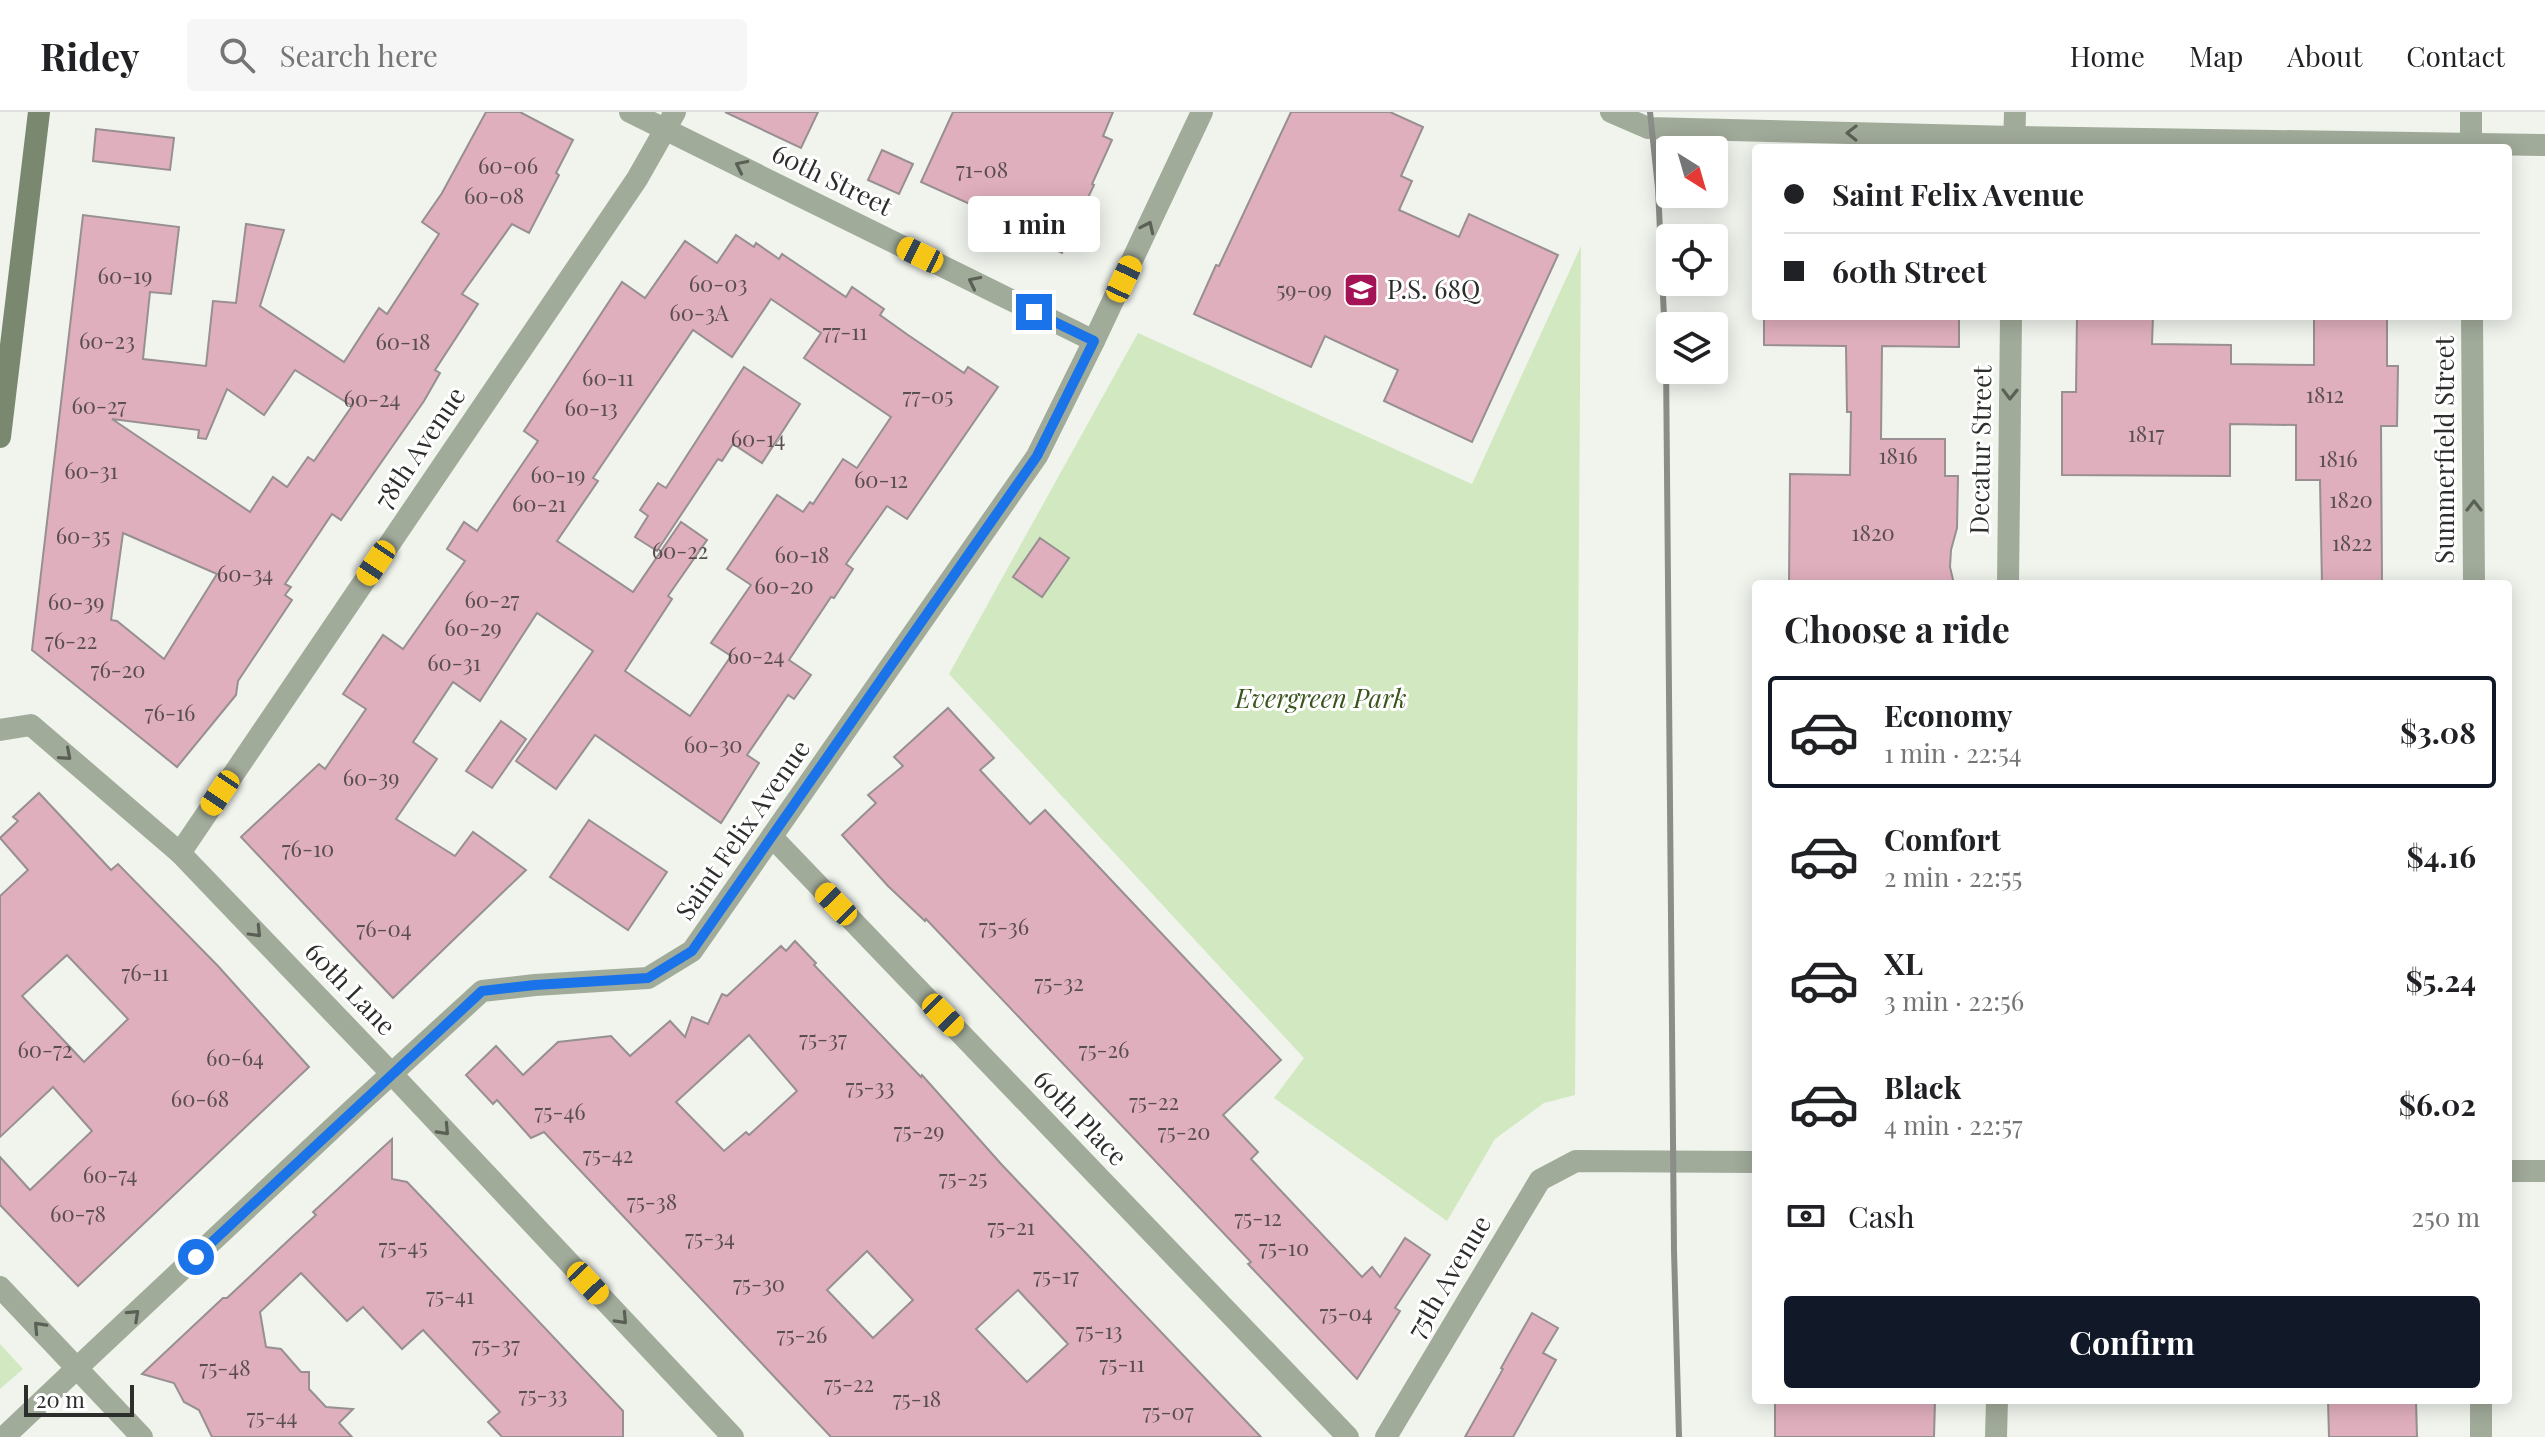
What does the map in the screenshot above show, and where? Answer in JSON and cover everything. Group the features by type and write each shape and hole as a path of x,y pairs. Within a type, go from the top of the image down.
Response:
{"main road":[{"path":"0,437 39,112"}],"street":[{"name":"60th Street","path":"630,112 671,120 1094,341"},
{"name":"Saint Felix Avenue","path":"4,1437 482,991 648,978 692,951 1037,456 1202,112"},
{"path":"1611,112 1648,128 2014,143 2166,144"},
{"path":"2014,143 2015,112"},
{"path":"2471,112 2471,144"},
{"name":"78th Avenue","path":"180,853 637,179 671,120"},
{"path":"2512,145 2545,145"},
{"name":"Decatur Street","path":"2008,580 2011,320"},
{"name":"Summerfield Street","path":"2472,320 2474,580"},
{"name":"60th Lane","path":"0,730 31,725 180,853 733,1437"},
{"name":"60th Place","path":"772,837 1348,1437"},
{"name":"75th Avenue","path":"1386,1437 1540,1180 1576,1161 1752,1162"},
{"path":"2512,1171 2545,1171"},
{"path":"0,1287 142,1437"},
{"path":"1996,1437 1997,1404"},
{"path":"2481,1404 2481,1437"}],"green space":[{"name":"Evergreen Park","path":"1581,246 1575,1095 1544,1103 1495,1139 1447,1221 1274,1098 1304,1058 949,674 1138,333 1472,484"},
{"path":"0,1344 23,1369 0,1389"}],"building":[{"path":"486,112 520,112 573,140 529,233 512,224 462,294 478,304 435,370 440,373 424,401 341,520 332,514 285,584 291,587 285,595 292,600 238,681 236,695 177,767 32,650 83,215 179,227 171,294 150,292 143,359 206,366 213,301 236,303 246,224 284,230 260,306 344,362 379,308 387,314 439,234 422,222 442,193","holes":["295,370 352,406 314,461 308,457 287,487 273,477 250,512 112,419 199,430 198,438 206,439 227,389 264,415","123,533 217,574 164,659 117,621 111,620"]},
{"path":"725,112 818,112 801,148"},
{"path":"953,112 1113,112 1103,136 1112,140 1062,253 1008,227 1010,222 921,182"},
{"path":"1291,112 1390,112 1423,127 1401,176 1412,181 1399,210 1459,237 1469,214 1558,255 1472,442 1384,401 1398,370 1325,336 1311,367 1194,314"},
{"path":"96,129 174,138 170,170 93,161"},
{"path":"882,150 913,164 899,194 868,180"},
{"path":"736,235 754,247 756,243 779,259 782,254 846,297 852,287 884,309 880,315 908,335 964,373 968,367 998,387 907,519 887,506 846,564 853,569 789,660 811,675 794,699 788,695 747,755 759,763 721,823 595,735 556,789 516,761 593,651 537,613 480,701 453,682 413,742 437,759 396,819 455,856 473,832 526,870 393,998 241,837 319,764 325,769 366,709 343,694 383,635 403,649 465,561 447,549 464,522 477,531 538,441 524,431 622,282 645,298 685,241 717,263","holes":["771,299 821,333 804,358 891,417 857,468 843,459 813,504 810,502 803,512 777,495 727,569 751,585 711,643 731,656 690,716 625,671 672,599 668,596 707,540 681,522 633,592 557,541 598,481 593,478 693,330 732,357"]},
{"path":"1764,320 1959,320 1959,347 1882,346 1881,439 1945,439 1945,476 1958,476 1957,528 1950,567 1953,580 1789,580 1790,474 1850,475 1851,412 1847,412 1846,346 1764,345"},
{"path":"2077,320 2153,320 2152,344 2231,345 2231,364 2314,365 2314,320 2387,320 2387,366 2398,366 2397,426 2381,426 2382,580 2322,580 2320,480 2296,480 2296,425 2230,424 2230,476 2062,475 2062,392 2076,392"},
{"path":"744,367 800,404 762,463 733,444 722,461 718,459 657,551 635,537 648,516 640,510 658,483 666,488"},
{"path":"1040,538 1069,558 1042,597 1013,577"},
{"path":"948,708 994,758 980,770 1030,824 1045,810 1281,1060 1223,1115 1258,1152 1251,1159 1362,1277 1372,1267 1380,1277 1405,1238 1430,1255 1395,1308 1400,1311 1357,1379 1248,1264 1251,1262 926,919 888,886 842,835 876,803 868,795 903,766 894,757"},
{"path":"501,721 526,739 492,788 466,771"},
{"path":"39,793 111,870 118,864 218,966 309,1067 78,1286 0,1205 0,1157 30,1190 92,1131 53,1087 0,1137 0,896 28,870 0,838 18,821 13,817","holes":["67,955 128,1019 84,1062 22,996"]},
{"path":"589,820 667,872 628,930 550,877"},
{"path":"795,941 816,963 814,965 922,1075 1002,1165 1261,1437 831,1437 544,1132 531,1138 497,1100 493,1104 466,1075 496,1046 523,1075 558,1042 611,1036 630,1056 670,1021 685,1037 692,1017 708,1024 722,994 727,996 781,946 786,951","holes":["749,1035 797,1091 749,1135 746,1132 724,1151 676,1102","867,1251 913,1300 873,1338 827,1290","1018,1290 1068,1344 1027,1382 976,1329"]},
{"path":"392,1139 392,1179 407,1182 623,1411 623,1437 502,1437 488,1422 500,1412 423,1330 402,1349 363,1307 347,1321 301,1273 260,1312 266,1347 281,1349 301,1372 309,1372 309,1389 326,1407 353,1409 339,1423 352,1437 212,1437 199,1410 184,1402 174,1383 142,1374 316,1215 313,1212"},
{"path":"1532,1313 1558,1328 1543,1353 1556,1360 1513,1437 1465,1437 1501,1368"},
{"path":"1775,1404 1935,1404 1934,1437 1775,1437"},
{"path":"2328,1404 2416,1404 2417,1437 2329,1437"}],"railway":[{"path":"1650,112 1658,188 1666,360 1674,1250 1679,1437"}],"place":[{"name":"P.S. 68Q","path":"1361,290"}],"route":[{"path":"196,1257 482,991 648,978 692,951 1037,456 1094,341 1034,312"}]}
